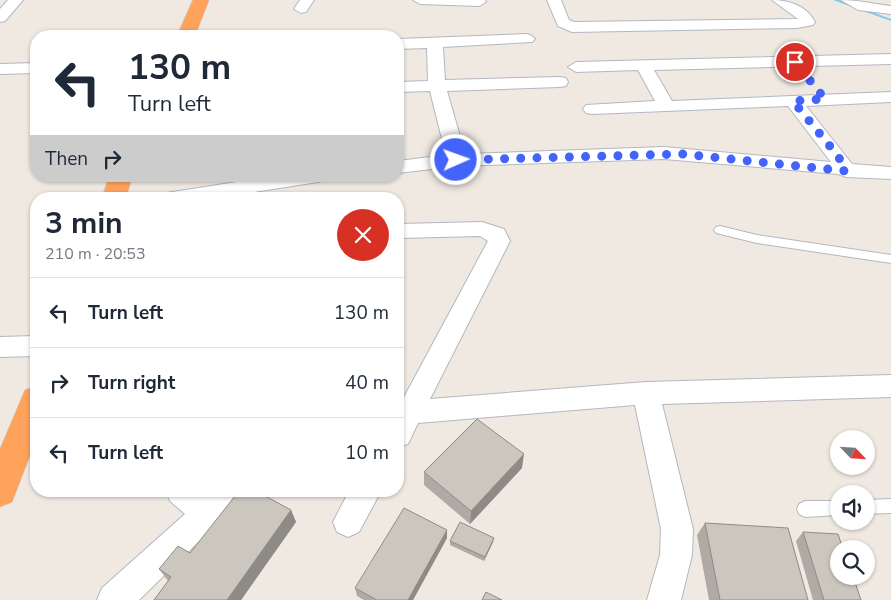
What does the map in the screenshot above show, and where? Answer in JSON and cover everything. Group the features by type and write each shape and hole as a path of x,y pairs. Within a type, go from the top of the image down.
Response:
{"highway":[{"path":"189,30 202,0"},
{"path":"0,491 30,414"}],"street":[{"path":"1,14 16,0"},
{"path":"420,0 479,2"},
{"path":"554,0 563,23 572,27 797,24 808,22 806,18 779,0"},
{"path":"848,0 863,7 891,10"},
{"path":"404,44 527,39"},
{"path":"435,42 437,84 456,160"},
{"path":"576,67 891,59"},
{"path":"795,62 825,99"},
{"path":"739,63 766,102"},
{"path":"643,65 666,106"},
{"path":"0,69 30,68"},
{"path":"404,87 437,84 560,82"},
{"path":"592,109 891,97"},
{"path":"793,101 838,156 846,171"},
{"path":"404,166 456,160 673,154 846,171 891,173"},
{"path":"212,192 278,182"},
{"path":"404,231 482,229 492,231 499,237 499,241 404,412"},
{"path":"0,347 30,346"},
{"path":"404,412 546,403 646,393 891,386"},
{"path":"646,393 677,529 676,555 664,600"},
{"path":"188,497 206,513"},
{"path":"114,600 152,567 223,497"},
{"path":"348,522 363,497"}],"lane":[{"path":"720,230 758,238 891,259"},
{"path":"875,507 891,506"},
{"path":"805,509 830,508"}],"building":[{"path":"477,419 524,454 471,511 424,472"},
{"path":"234,497 267,497 291,510 227,600 154,600 171,577 159,569 178,546 190,553"},
{"path":"404,508 447,530 408,600 377,600 355,588"},
{"path":"460,522 494,538 485,557 450,541"},
{"path":"705,523 788,528 808,600 720,600"},
{"path":"803,532 838,534 840,540 830,540 830,585 856,585 861,600 824,600"},
{"path":"486,592 502,600 482,600"}],"waterway":[{"path":"835,0 891,20"}],"route":[{"path":"456,160 682,154 846,171 838,156 793,101 825,99 795,62"}]}
